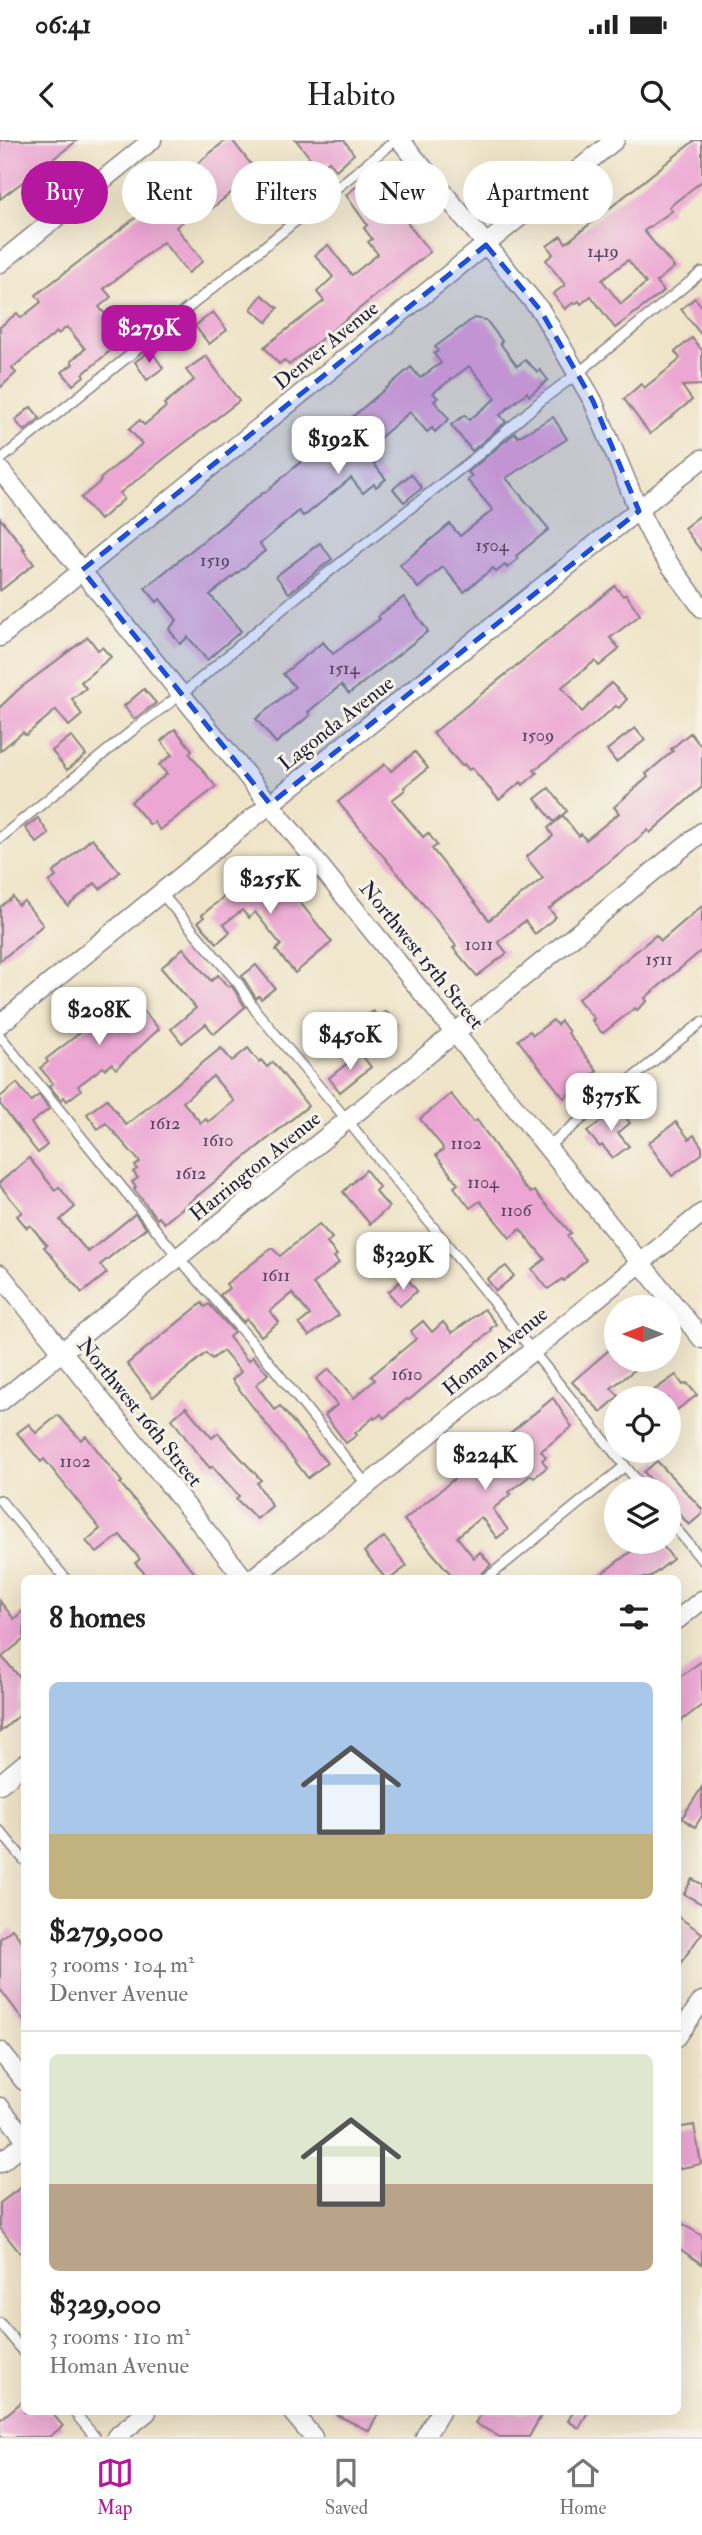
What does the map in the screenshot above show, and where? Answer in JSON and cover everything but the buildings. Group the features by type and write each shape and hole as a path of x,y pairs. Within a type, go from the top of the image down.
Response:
{"street":[{"path":"0,263 152,140"},
{"path":"398,140 541,311 593,401 639,511 659,550 702,608"},
{"name":"Denver Avenue","path":"0,637 615,140"},
{"name":"Lagonda Avenue","path":"0,1024 702,459"},
{"name":"Northwest 15th Street","path":"0,470 702,1339"},
{"name":"Harrington Avenue","path":"0,1402 702,832"},
{"name":"Homan Avenue","path":"257,1575 702,1213"},
{"name":"Northwest 16th Street","path":"0,1274 242,1575"},
{"path":"681,1617 702,1600"},
{"path":"0,1784 21,1766"},
{"path":"681,2031 702,2001"},
{"path":"0,2051 21,2077"},
{"path":"0,2107 21,2133"},
{"path":"0,2163 21,2146"},
{"path":"116,2437 143,2415"},
{"path":"295,2415 313,2437"},
{"path":"425,2437 438,2415"}],"lane":[{"path":"0,460 398,140"},
{"path":"0,838 139,725 182,694 298,596 477,456 543,399 702,272"},
{"path":"161,893 238,982 256,1010 634,1477"},
{"path":"547,1147 702,1022"},
{"path":"0,1036 178,1258 265,1357 367,1485"},
{"path":"490,1575 625,1466"},
{"path":"0,1500 62,1575"},
{"path":"681,1535 702,1560"},
{"path":"0,1831 21,1856"},
{"path":"0,2323 21,2349"},
{"path":"77,2415 95,2437"}],"highlighted area":[{"path":"486,245 541,311 593,401 639,511 270,804 82,570"}]}
